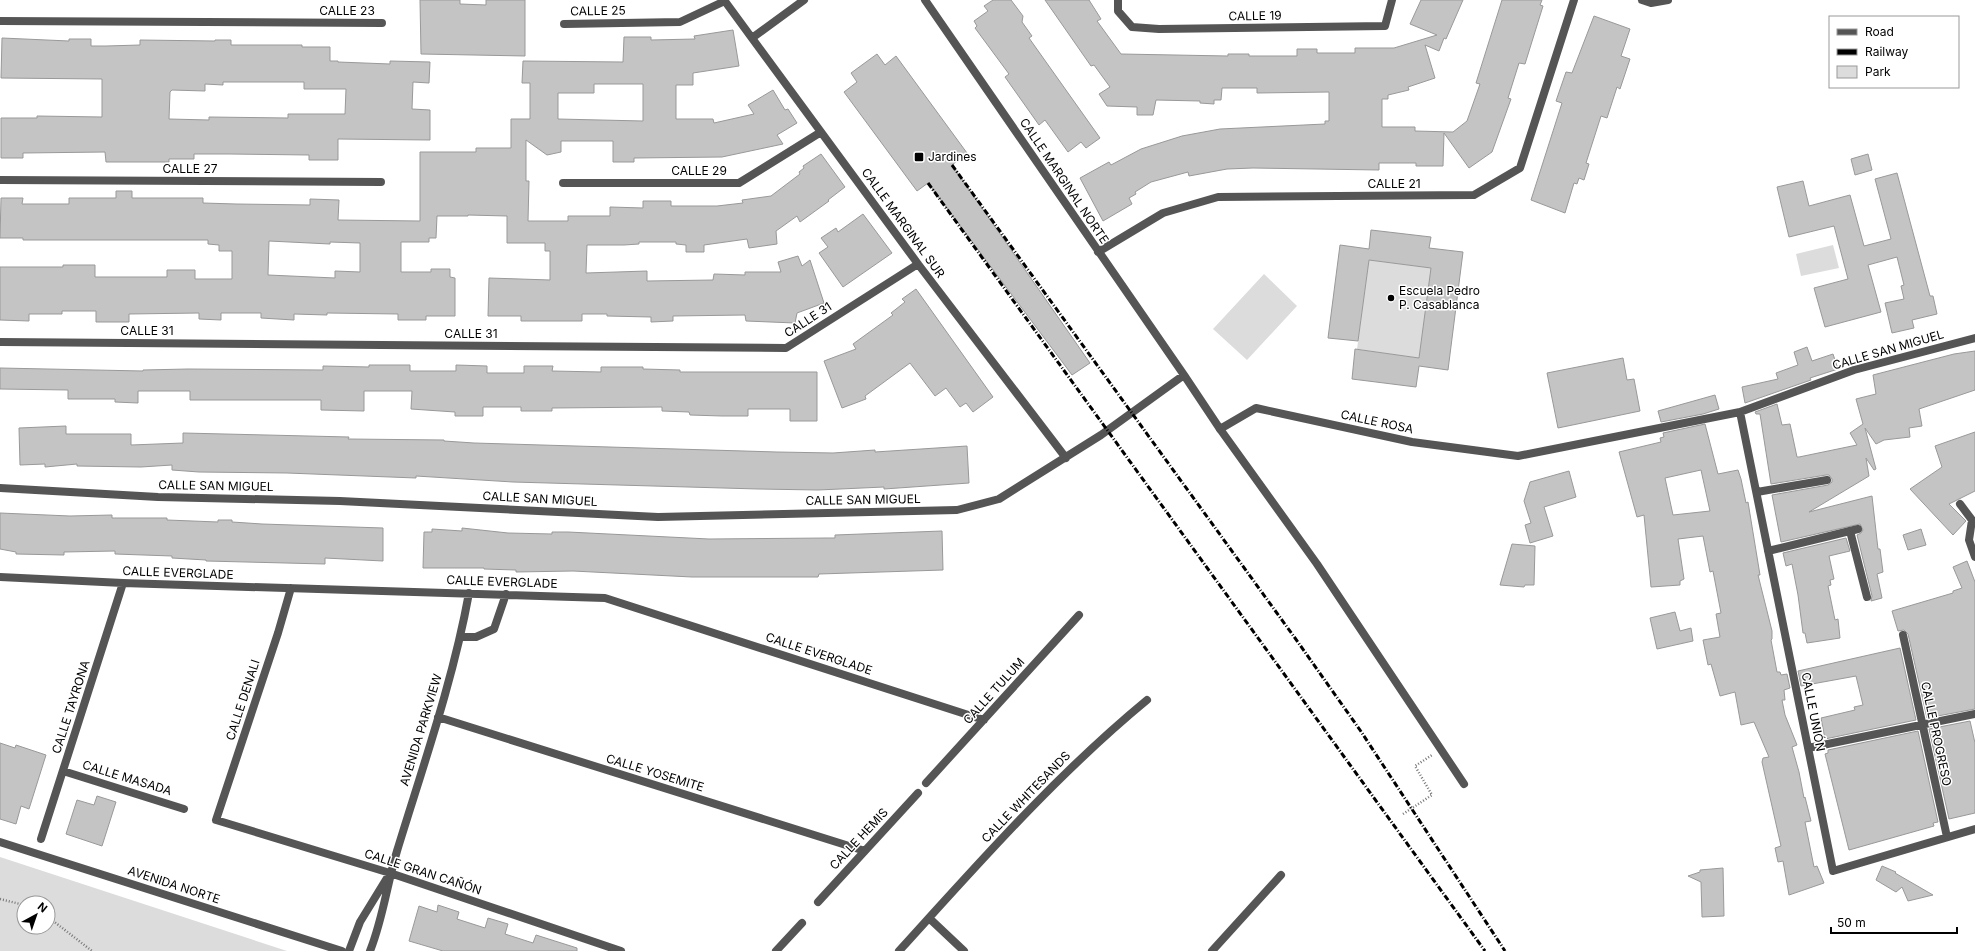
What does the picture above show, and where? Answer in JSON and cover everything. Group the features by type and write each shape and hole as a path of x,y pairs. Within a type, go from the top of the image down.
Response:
{"street":[{"path":"752,38 804,0"},
{"name":"CALLE MARGINAL NORTE","path":"925,0 1184,376"},
{"name":"CALLE 19","path":"1118,0 1118,11 1132,27 1159,30 1385,26 1392,0"},
{"name":"CALLE 21","path":"1098,252 1163,213 1218,197 1474,196 1520,168 1574,0"},
{"path":"1642,0 1651,3 1668,0"},
{"name":"CALLE MARGINAL SUR","path":"725,1 918,264 1066,458"},
{"name":"CALLE 25","path":"564,24 680,22 725,1"},
{"name":"CALLE 23","path":"0,21 382,23"},
{"name":"CALLE 29","path":"563,183 739,183 821,132"},
{"name":"CALLE 27","path":"0,180 381,182"},
{"name":"CALLE 31","path":"0,342 786,348 918,264"},
{"name":"CALLE SAN MIGUEL","path":"1740,412 1854,370 1975,338"},
{"path":"1066,458 1143,406 1184,376 1220,429 1317,564 1464,784"},
{"name":"CALLE ROSA","path":"1220,429 1256,408 1412,442 1518,456 1740,412"},
{"name":"CALLE UNIÓN","path":"1740,412 1833,871 1975,829"},
{"name":"CALLE SAN MIGUEL","path":"0,488 144,497 340,501 658,517 957,510 999,499 1066,458"},
{"path":"1757,492 1827,480"},
{"path":"1960,504 1972,520 1969,540 1975,557"},
{"path":"1768,551 1854,530 1866,597"},
{"name":"CALLE EVERGLADE","path":"0,577 123,583 605,598 984,720"},
{"name":"CALLE TAYRONA","path":"41,839 123,583"},
{"name":"CALLE DENALI","path":"216,820 278,633 291,588"},
{"name":"AVENIDA PARKVIEW","path":"370,951 379,928 390,872 461,637 469,593"},
{"path":"461,637 476,637 494,629 506,594"},
{"name":"CALLE TULUM","path":"926,783 1079,615"},
{"name":"CALLE PROGRESO","path":"1903,635 1921,725 1947,837"},
{"name":"CALLE WHITESANDS","path":"899,951 1053,786 1147,700"},
{"path":"1808,748 1975,714"},
{"name":"CALLE YOSEMITE","path":"438,717 865,851"},
{"name":"CALLE MASADA","path":"63,771 184,809"},
{"name":"CALLE HEMIS","path":"818,902 918,793"},
{"name":"CALLE GRAN CAÑÓN","path":"216,820 390,872 621,951"},
{"name":"AVENIDA NORTE","path":"0,842 342,951"},
{"name":"AVENIDA PARKVIEW","path":"349,951 360,922 390,872"},
{"path":"1212,951 1281,875"},
{"path":"929,918 964,951"},
{"path":"776,951 802,922"}],"path":[{"path":"1403,814 1432,795 1415,766 1440,749"},
{"path":"0,899 16,902"},
{"path":"56,923 92,951"}],"green space":[{"path":"1833,245 1839,268 1801,276 1796,254"},
{"path":"1369,260 1431,268 1419,358 1357,349"},
{"path":"1264,274 1297,306 1247,360 1213,329"},
{"path":"0,857 287,951 0,951"}],"building":[{"path":"420,0 460,0 460,4 486,5 486,0 525,0 525,56 421,54"},
{"path":"993,0 1011,0 1023,16 1022,22 1032,36 1029,38 1100,138 1086,148 1081,142 1068,152 1045,120 1039,125 1005,77 1009,74 975,28 977,26 974,21 988,11 984,6"},
{"path":"1045,0 1089,0 1101,19 1097,21 1121,54 1228,56 1228,54 1249,54 1249,56 1297,56 1297,49 1317,49 1317,53 1355,53 1355,48 1394,48 1437,35 1410,24 1421,0 1463,0 1446,39 1444,38 1439,51 1425,45 1435,78 1408,87 1409,90 1388,95 1388,99 1382,99 1382,127 1415,127 1415,131 1453,132 1467,121 1480,84 1476,83 1502,0 1542,0 1540,5 1543,6 1525,64 1519,63 1508,98 1511,99 1492,152 1469,168 1444,133 1443,166 1416,166 1416,163 1379,163 1379,170 1253,168 1227,169 1189,176 1188,172 1151,182 1135,192 1136,194 1129,198 1132,204 1103,221 1080,178 1109,162 1111,165 1141,149 1182,136 1220,129 1325,124 1325,121 1329,121 1329,92 1257,93 1257,88 1222,88 1221,100 1214,100 1214,104 1200,103 1200,101 1156,100 1153,115 1137,115 1137,107 1107,106 1099,94 1110,87 1094,65 1091,66"},
{"path":"1594,16 1630,29 1621,56 1630,59 1620,89 1617,87 1607,118 1601,116 1586,163 1589,164 1584,180 1579,178 1577,184 1574,183 1565,213 1531,200 1562,103 1556,101 1566,72 1572,73"},
{"path":"733,30 739,66 693,73 693,85 676,85 676,119 713,119 714,123 754,114 748,105 773,90 785,110 788,109 797,123 777,135 783,144 722,157 634,158 634,162 613,162 613,141 561,141 561,152 547,155 526,140 526,181 529,181 528,221 568,221 568,216 610,216 610,207 643,208 643,201 671,201 671,206 717,206 743,203 742,200 771,196 800,174 799,172 804,168 803,166 821,154 845,187 828,200 829,201 800,222 797,216 776,231 777,244 749,248 747,239 704,245 704,252 686,252 686,245 676,244 676,242 639,242 639,244 624,245 587,245 586,273 647,271 647,281 713,280 714,274 745,275 745,272 781,272 778,262 798,256 802,266 810,260 824,303 797,313 795,323 746,321 745,315 673,316 673,321 651,322 651,317 607,316 607,314 582,314 582,321 521,321 521,316 488,316 489,278 550,280 550,251 545,251 545,243 507,243 507,216 468,215 437,216 436,238 429,238 429,242 401,242 401,272 431,272 431,269 450,269 450,277 455,278 455,316 426,316 426,320 398,320 398,314 327,313 327,315 294,314 294,320 261,318 261,313 221,313 221,320 199,319 199,313 129,314 129,322 96,322 96,311 62,311 62,314 29,314 29,321 0,320 0,267 63,267 63,265 95,265 95,277 167,277 167,270 195,270 195,279 232,279 232,251 219,251 219,245 208,244 208,240 23,240 23,238 0,238 1,198 23,198 22,204 69,204 69,198 116,198 116,191 132,191 132,198 203,198 203,203 310,205 310,199 339,200 338,220 420,221 420,152 476,152 476,148 511,148 511,119 530,119 530,83 522,83 523,61 623,62 624,37 651,37 651,40 695,39 694,36","holes":["594,84 643,84 643,121 558,119 558,93 594,93","269,241 330,244 330,242 360,243 360,272 335,271 335,278 268,275"]},
{"path":"2,38 69,41 69,39 91,39 91,46 140,45 140,40 231,40 231,45 302,45 302,47 330,47 330,61 390,64 390,61 430,62 429,83 413,82 412,109 430,110 430,140 338,139 338,160 309,160 309,155 194,154 194,159 169,159 169,162 106,162 105,152 23,153 23,158 1,158 1,118 37,118 37,116 102,117 102,79 1,78","holes":["223,82 304,82 304,89 346,89 345,114 288,114 288,118 209,117 209,120 169,119 170,92 172,90 205,91 205,84 223,85"]},
{"path":"877,54 885,65 896,56 967,153 952,165 1090,363 1072,375 928,183 917,191 844,92 857,82 851,73"},
{"path":"1868,154 1872,170 1855,175 1851,159"},
{"path":"1897,173 1930,296 1933,296 1937,314 1912,320 1914,328 1892,333 1885,303 1904,299 1901,286 1904,285 1897,257 1868,265 1881,312 1825,327 1814,288 1848,279 1834,226 1789,237 1777,187 1803,181 1809,206 1850,195 1864,246 1891,239 1875,179"},
{"path":"863,214 892,253 843,287 819,253 828,247 821,238 836,228 838,232"},
{"path":"1371,230 1431,237 1429,248 1463,252 1448,370 1419,366 1416,387 1352,379 1355,349 1419,358 1431,268 1369,260 1358,341 1328,338 1340,245 1369,249"},
{"path":"916,289 993,397 973,412 966,403 960,407 946,388 935,396 910,363 865,396 866,399 842,408 824,361 856,349 853,344 893,315 891,313 905,302 902,299"},
{"path":"1807,347 1812,361 1833,354 1838,369 1745,403 1742,387 1778,379 1776,373 1798,365 1794,352"},
{"path":"1975,351 1975,390 1919,409 1922,426 1909,428 1910,437 1884,440 1876,444 1865,428 1876,469 1874,470 1866,458 1869,476 1809,512 1872,496 1878,549 1880,549 1883,572 1877,574 1882,598 1871,601 1872,596 1857,535 1863,530 1860,524 1781,542 1772,495 1828,485 1832,482 1832,479 1829,475 1826,475 1771,484 1760,414 1756,414 1755,412 1777,404 1782,425 1790,424 1797,457 1857,445 1850,433 1863,424 1856,399 1876,394 1873,375 1954,354"},
{"path":"1623,358 1627,380 1634,379 1640,411 1558,428 1547,373"},
{"path":"369,365 410,365 410,371 456,371 456,365 487,366 487,373 524,373 524,366 553,366 552,371 601,372 601,367 643,367 643,369 680,370 680,372 817,372 817,421 790,421 790,409 748,409 748,416 722,416 690,415 689,412 662,411 662,407 552,408 552,411 521,411 521,407 483,407 483,416 455,416 455,412 411,409 412,391 364,391 364,411 321,410 321,400 190,400 190,391 138,391 138,403 115,402 115,399 68,399 68,390 0,389 0,368 143,371 188,369 323,370 323,366 369,367"},
{"path":"1715,395 1719,409 1703,414 1661,422 1658,411"},
{"path":"1705,424 1718,474 1738,470 1746,503 1748,502 1760,575 1758,575 1772,631 1771,640 1777,672 1780,672 1781,675 1787,674 1790,688 1784,690 1785,700 1782,700 1785,715 1797,745 1792,747 1811,821 1805,822 1814,867 1817,866 1824,883 1789,895 1783,861 1778,862 1775,848 1781,846 1762,762 1763,758 1769,757 1754,722 1741,725 1735,692 1720,696 1711,664 1708,665 1703,640 1720,637 1716,614 1721,613 1713,571 1710,572 1703,536 1678,539 1684,579 1680,581 1680,585 1651,587 1644,515 1637,517 1619,452 1661,442 1660,438 1664,437 1663,433","holes":["1701,470 1710,511 1673,515 1665,478"]},
{"path":"66,426 66,434 131,434 131,445 183,443 183,433 833,453 967,446 969,483 884,489 884,487 818,490 758,489 513,482 416,476 416,478 287,473 199,472 172,470 172,465 141,467 77,466 77,464 45,467 45,464 20,465 19,428"},
{"path":"1975,432 1975,491 1949,504 1966,521 1953,535 1910,489 1942,467 1935,446"},
{"path":"1569,471 1576,497 1544,507 1553,536 1530,543 1525,525 1531,523 1524,501 1530,482"},
{"path":"0,513 70,516 112,515 112,518 167,518 167,520 218,522 218,520 232,520 232,522 262,524 383,528 383,561 325,558 325,564 206,561 172,558 172,556 115,554 115,551 64,552 64,555 16,554 16,552 0,549"},
{"path":"462,528 508,533 552,534 552,532 568,532 709,539 835,538 835,535 942,531 943,570 819,574 818,577 692,577 573,571 516,572 516,570 484,568 423,568 424,532 432,532 432,529 462,531"},
{"path":"1921,529 1926,545 1908,550 1903,535"},
{"path":"1846,538 1850,551 1829,556 1834,579 1830,580 1831,585 1828,586 1835,620 1838,619 1840,638 1807,643 1805,633 1803,633 1792,564 1786,566 1783,553"},
{"path":"1512,544 1535,546 1534,585 1525,585 1524,587 1500,585"},
{"path":"1967,561 1975,582 1975,709 1927,718 1908,634 1904,630 1898,631 1892,611 1953,593 1953,591 1962,588 1953,567"},
{"path":"1675,612 1680,631 1691,628 1693,641 1657,649 1650,618"},
{"path":"1900,648 1916,720 1825,739 1821,718 1855,710 1854,707 1863,705 1856,676 1801,686 1798,671"},
{"path":"1970,721 1975,743 1975,813 1949,819 1929,729"},
{"path":"1918,731 1938,822 1933,823 1934,826 1849,850 1825,754 1828,753 1828,750"},
{"path":"0,743 15,748 16,745 46,755 29,809 21,806 16,824 0,819"},
{"path":"97,796 116,802 102,846 66,834 77,800 94,805"},
{"path":"1882,866 1896,872 1895,873 1933,895 1908,901 1902,887 1896,892 1876,880"},
{"path":"1723,868 1724,916 1702,917 1701,882 1688,876 1700,872 1700,870"},
{"path":"438,905 459,912 457,919 485,928 488,918 508,924 505,934 533,943 536,935 577,948 577,951 443,951 409,941 419,906 437,912"}],"railway":[{"path":"952,165 1360,730 1505,951"},
{"path":"928,183 1485,951"}],"place":[{"name":"Jardines","path":"919,157"},
{"name":"Escuela Pedro P. Casablanca","path":"1391,298"}]}
